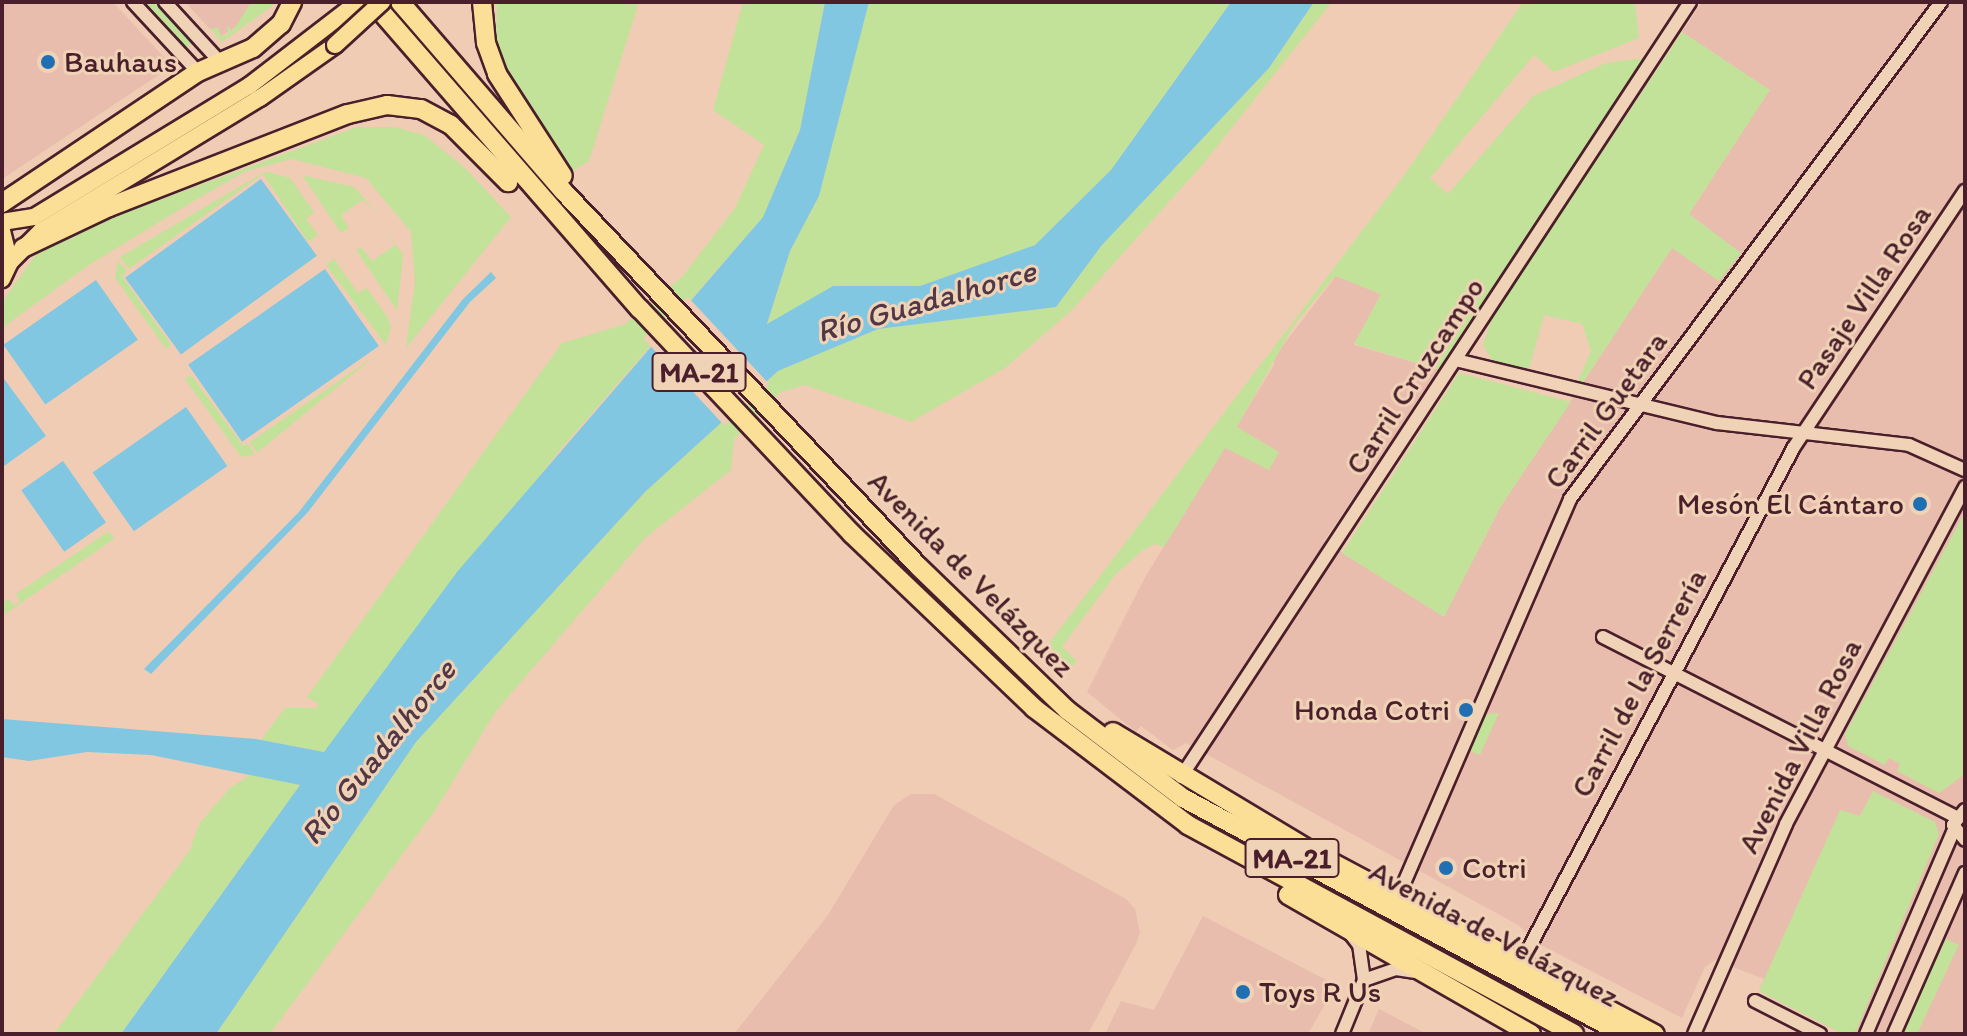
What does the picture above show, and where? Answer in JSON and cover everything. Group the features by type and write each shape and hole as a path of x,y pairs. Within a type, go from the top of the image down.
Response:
{"highway":[{"path":"2,203 198,72 222,64 281,24 292,2"},
{"path":"400,2 567,188"},
{"path":"482,2 483,31 497,74 567,188"},
{"name":"Avenida de Velázquez","path":"383,9 543,211 852,534 1034,708 1099,762 1188,825 1267,872 1574,1034"},
{"path":"16,255 124,201 348,114 387,105 421,109 451,125 543,211"},
{"name":"Avenida de Velázquez","path":"567,188 595,224 871,516 1067,710 1183,798 1623,1034"},
{"path":"992,638 1015,648 1093,717 1181,777 1655,1034"},
{"path":"1267,872 1290,897 1416,973 1531,1034"}],"main road":[{"path":"2,279 16,255 41,231 260,98 330,38 358,2"},
{"path":"2,222 34,217 249,86 383,9"},
{"path":"2,231 16,255"}],"street":[{"path":"133,2 198,72"},
{"path":"165,2 222,64"},
{"name":"Carril Cruzcampo","path":"1181,777 1690,2"},
{"name":"Carril Guetara","path":"1398,897 1570,499 1941,2"},
{"name":"Pasaje Villa Rosa","path":"1806,430 1965,191"},
{"path":"1456,360 1717,423 1806,430 1909,445 1965,470"},
{"name":"Carril de la Serrería","path":"1521,963 1806,430"},
{"name":"Avenida Villa Rosa","path":"1694,1034 1824,750 1965,487"},
{"path":"1603,637 1958,819 1965,840"},
{"path":"1866,1034 1958,819"},
{"path":"1894,1034 1965,873"},
{"path":"1342,1034 1364,980 1359,945 1347,930"},
{"path":"1364,980 1396,969 1416,973"},
{"path":"1755,1001 1820,1034"}],"shaded area":[{"name":"Bauhaus","path":"2,2 113,2 172,66 2,179"},
{"path":"185,2 251,2 239,25 221,36 218,28 210,29"},
{"path":"1702,2 1965,2 1965,1034 1843,1034 1759,991 1764,979 1715,960 1705,967 1682,1018 1541,945 1518,925 1186,743 1173,750 1141,726 1136,732 1087,692 1144,579 1274,365 1274,357 1336,276 1381,294 1354,345 1440,370 1324,541 1444,616 1501,506 1672,248 1740,253 1689,214 1769,90 1682,32"},
{"path":"911,794 934,794 1126,899 1135,909 1140,933 1136,944 1088,1034 734,1034 828,915 894,805"},
{"path":"1203,916 1336,985 1308,1034 1105,1034 1121,1001 1154,1010"},
{"path":"1379,1009 1427,1034 1368,1034"}],"green space":[{"path":"142,2 156,2 193,42 186,48"},
{"path":"251,2 278,2 222,42 210,29 218,28 221,36 228,34 227,26 233,31"},
{"path":"497,2 639,2 589,161 571,172 538,128 496,48"},
{"path":"743,2 825,2 800,130 763,217 559,451 324,752 261,740 285,708 316,708 319,704 307,697 562,343 625,324 682,277 735,208 764,145 713,110"},
{"path":"869,2 1231,2 1111,170 1035,245 920,286 833,286 767,325 790,251 819,196"},
{"path":"1314,2 1332,2 1203,164 1072,310 1005,368 911,422 805,385 781,392 734,439 731,470 645,538 496,711 436,809 270,1034 216,1034 416,742 645,492 778,371 878,329 1056,307 1102,245 1269,68"},
{"path":"1523,2 1635,2 1639,38 1554,72 1534,55 1430,178 1448,194 1533,96 1606,63 1643,58 1440,370 1354,344 1381,294 1335,276 1294,325 1237,427 1279,452 1269,470 1225,448 1164,547 1155,544 1143,550 1115,575 1062,647 1077,661 1071,668 1057,661 1050,642 1403,177"},
{"path":"1682,32 1770,90 1689,214 1741,253 1719,281 1672,248 1582,384 1578,381 1591,351 1582,324 1544,315 1529,369 1493,362 1483,345 1492,318"},
{"path":"357,127 395,127 424,135 464,167 511,217 406,348 415,281 411,232 366,178 292,159 246,171 192,202 89,265 2,328 2,302 35,256 75,231"},
{"path":"263,173 290,178 314,212 306,219 318,235 308,242 263,174 129,269 120,257"},
{"path":"302,175 354,187 378,214 363,200 341,215 349,228 341,233"},
{"path":"384,228 403,255 397,311 356,250 361,247 372,261 395,245"},
{"path":"334,259 358,293 367,288 388,318 391,327 386,345 326,265"},
{"path":"118,260 127,271 122,276 171,345 166,349 115,278"},
{"path":"375,356 257,453 250,442"},
{"path":"1459,373 1571,402 1501,506 1444,617 1342,553"},
{"path":"191,375 243,446 248,444 255,455 241,457 185,379"},
{"path":"1965,512 1965,774 1939,793 1897,771 1900,764 1889,758 1885,765 1848,746 1845,734"},
{"path":"109,531 114,539 2,616 2,603 9,599 14,605 20,601 16,594"},
{"path":"1499,713 1480,755 1470,751 1486,714"},
{"path":"252,774 300,785 121,1034 54,1034 190,850 199,824 230,788"},
{"path":"1873,791 1935,822 1939,834 1856,1031 1843,1034 1759,991 1840,810 1860,816"},
{"path":"1946,939 1959,945 1917,1034 1902,1033"}],"water":[{"name":"Río Guadalhorce","path":"825,2 869,2 819,196 790,251 767,324 833,286 920,286 1035,245 1111,170 1231,2 1314,2 1269,68 1102,245 1056,307 878,329 778,371 645,492 416,742 216,1034 121,1034 300,785 151,755 87,752 29,761 2,757 2,719 256,739 324,752 457,572 763,217 800,130"},
{"path":"261,179 317,256 181,355 125,278"},
{"path":"325,269 379,346 242,442 188,365"},
{"path":"491,272 496,278 470,302 308,512 151,674 144,669 299,512 463,299"},
{"path":"96,280 138,340 45,405 3,345"},
{"path":"2,376 46,436 4,466 2,462"},
{"path":"186,407 227,466 134,531 93,472"},
{"path":"63,461 106,522 64,552 21,490"}],"pier":[{"path":"688,297 769,384 725,426 643,339"}],"place":[{"name":"Bauhaus","path":"48,62"},
{"name":"Mesón El Cántaro","path":"1920,504"},
{"name":"Honda Cotri","path":"1466,710"},
{"name":"Cotri","path":"1446,868"},
{"name":"Toys R Us","path":"1243,992"}]}
